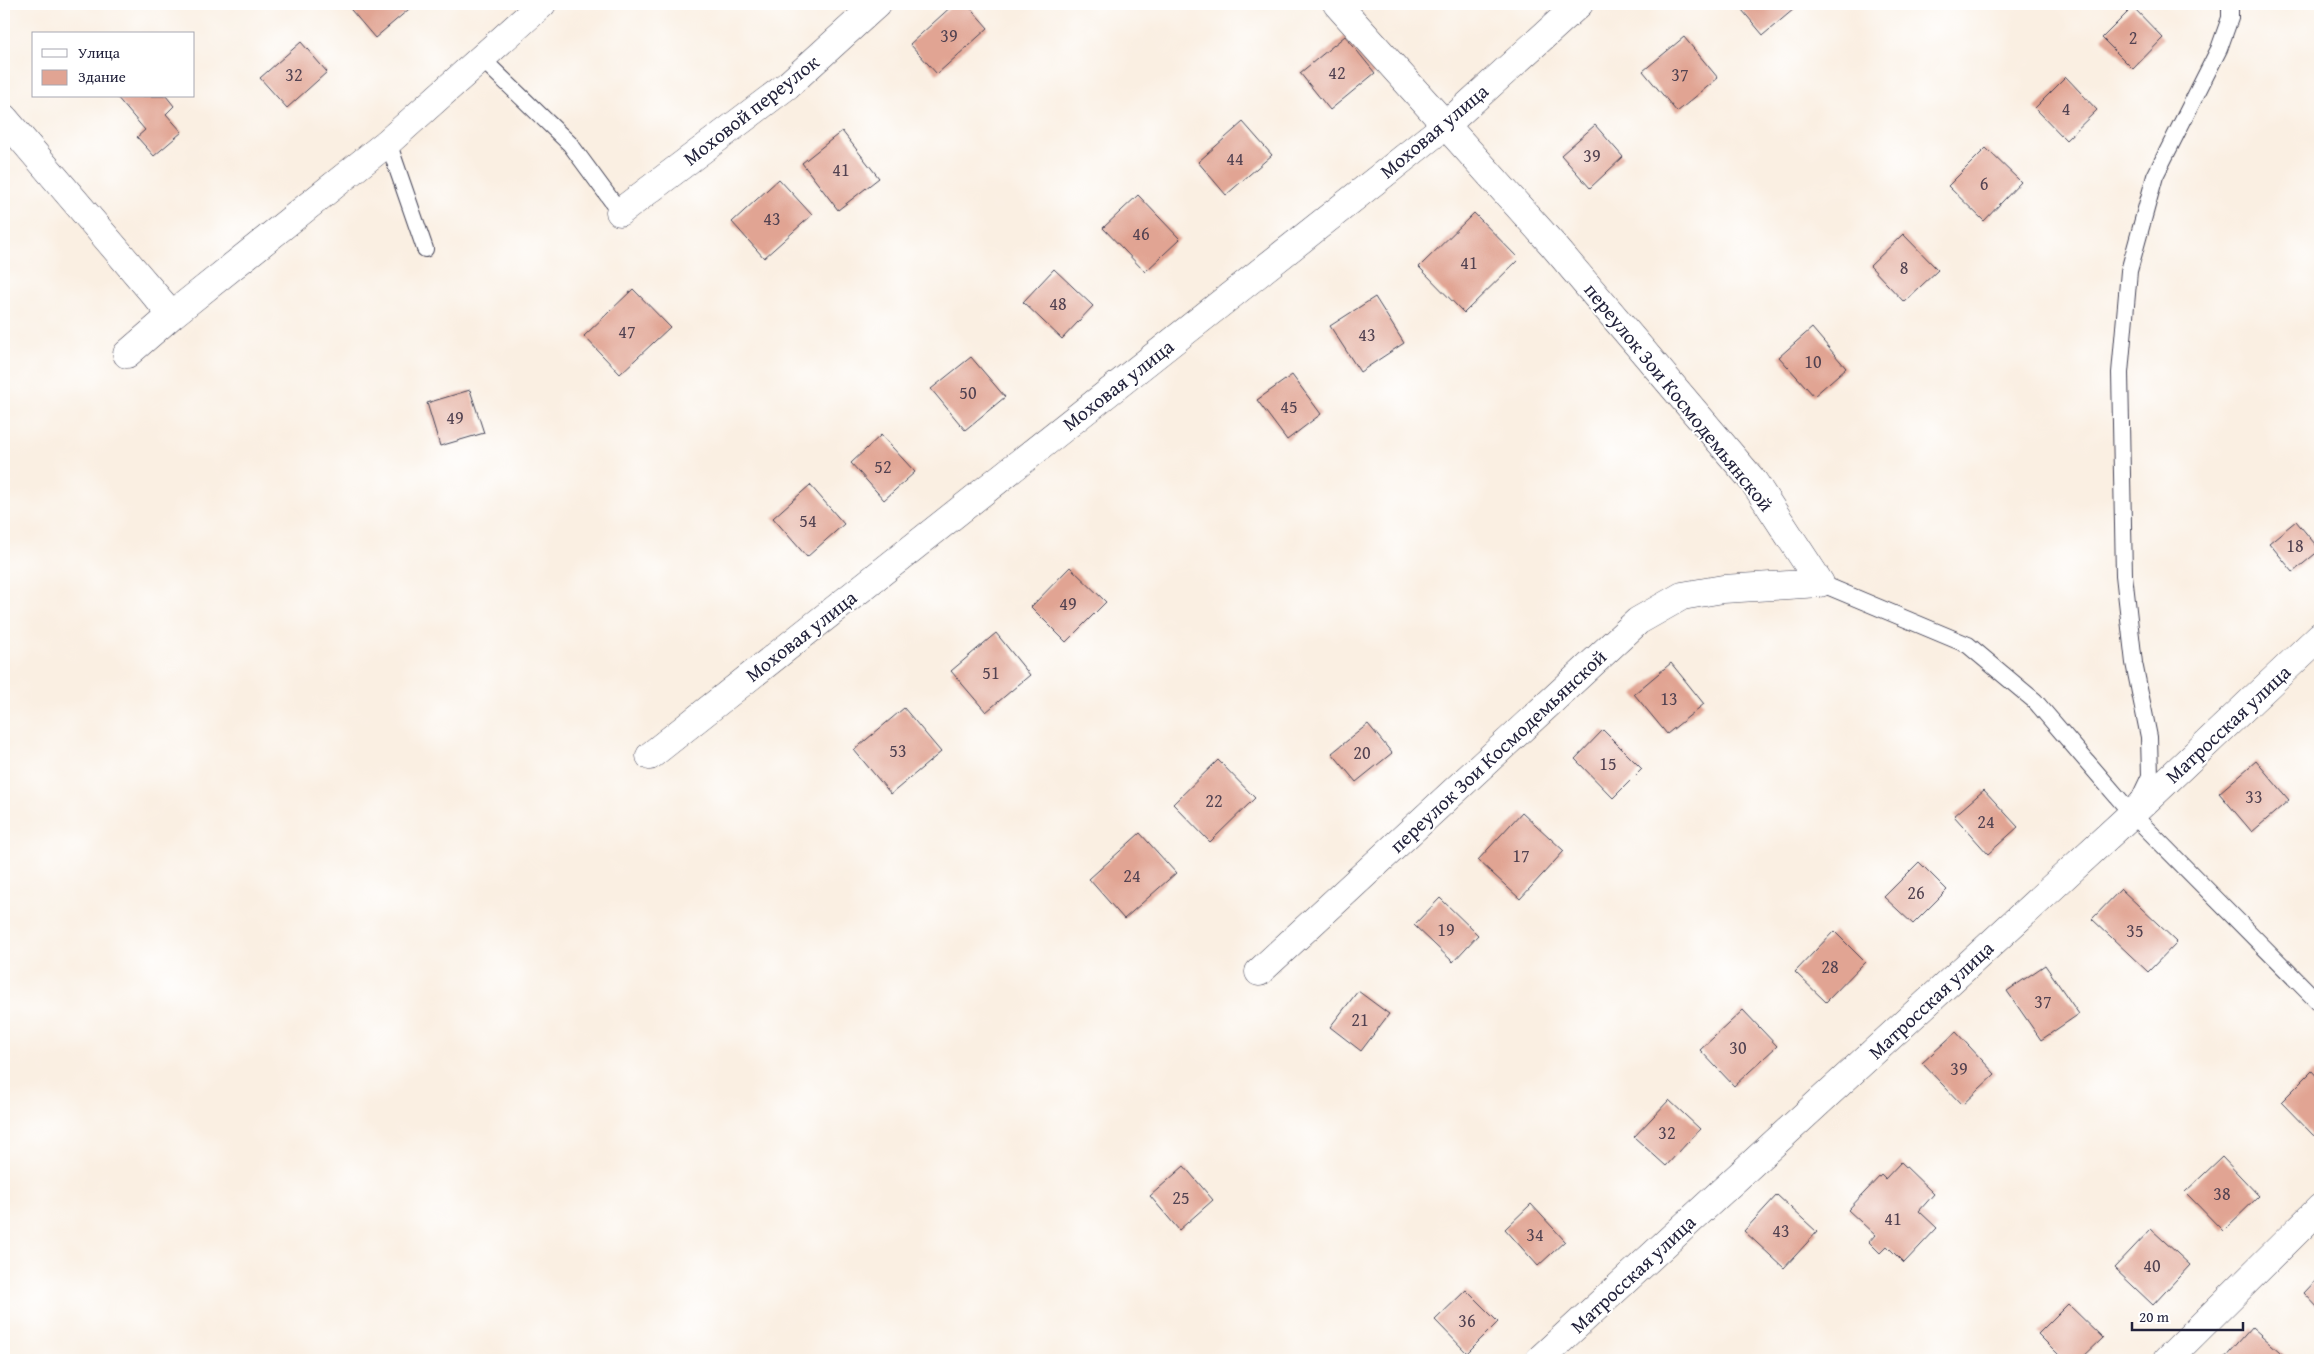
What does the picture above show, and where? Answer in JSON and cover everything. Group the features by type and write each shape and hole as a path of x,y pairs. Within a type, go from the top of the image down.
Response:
{"street":[{"path":"127,354 172,315 388,142 542,4"},
{"name":"Моховой переулок","path":"620,212 788,85 877,4"},
{"name":"переулок Зои Космодемьянской","path":"1259,972 1638,621 1682,596 1723,589 1820,583 1754,482 1553,244 1337,4"},
{"name":"Моховая улица","path":"650,756 1446,124 1579,4"},
{"path":"4,118 172,315"},
{"name":"Матросская улица","path":"1539,1360 2132,814 2320,636"},
{"path":"2167,1360 2320,1208"}],"lane":[{"path":"2132,814 2150,776 2149,737 2134,663 2124,575 2120,373 2129,271 2156,176 2219,49 2230,18 2230,4"},
{"path":"481,58 570,144 620,212"},
{"path":"388,142 425,249"},
{"path":"1820,583 1968,645 2035,701 2132,814 2320,1004"}],"building":[{"path":"346,4 415,4 375,38"},
{"path":"954,4 967,4 988,28 937,74 910,44"},
{"path":"1737,4 1800,4 1763,35"},
{"path":"2133,7 2163,38 2133,69 2102,38"},
{"path":"1345,36 1375,73 1330,110 1300,73"},
{"path":"1684,37 1718,78 1677,112 1643,71"},
{"path":"301,42 327,72 287,108 260,78"},
{"path":"2066,77 2097,110 2066,140 2035,108"},
{"path":"118,98 168,98 174,106 166,114 182,132 154,156 137,137 145,130"},
{"path":"1243,122 1272,155 1226,195 1198,162"},
{"path":"1595,125 1623,157 1590,188 1561,155"},
{"path":"842,131 879,178 838,210 802,163"},
{"path":"1986,148 2021,182 1984,221 1948,186"},
{"path":"779,179 812,215 764,258 732,222"},
{"path":"1138,195 1180,239 1145,272 1103,228"},
{"path":"1474,213 1519,259 1464,313 1419,267"},
{"path":"1903,234 1938,270 1904,302 1870,266"},
{"path":"1054,269 1093,306 1062,339 1023,302"},
{"path":"633,289 670,327 620,374 584,336"},
{"path":"1375,297 1404,343 1360,372 1330,326"},
{"path":"1812,328 1846,368 1814,396 1779,357"},
{"path":"971,357 1005,397 965,430 931,389"},
{"path":"1292,375 1321,414 1287,440 1257,400"},
{"path":"470,390 484,433 440,446 427,403"},
{"path":"881,435 915,472 884,500 851,463"},
{"path":"810,485 844,524 807,557 773,518"},
{"path":"2296,521 2320,550 2293,572 2269,543"},
{"path":"1070,567 1106,602 1066,642 1031,607"},
{"path":"996,633 1030,675 986,712 951,671"},
{"path":"1671,663 1704,704 1667,734 1634,694"},
{"path":"904,708 941,752 891,794 854,750"},
{"path":"1368,724 1392,753 1356,782 1332,753"},
{"path":"1603,730 1642,769 1613,798 1575,759"},
{"path":"1218,760 1255,798 1210,842 1173,804"},
{"path":"2256,761 2289,800 2252,832 2219,793"},
{"path":"1984,790 2018,827 1988,854 1954,816"},
{"path":"1522,812 1564,851 1520,899 1478,860"},
{"path":"1140,833 1176,873 1124,919 1089,879"},
{"path":"1919,862 1947,890 1913,924 1884,897"},
{"path":"2121,889 2177,942 2148,972 2092,919"},
{"path":"1440,898 1478,935 1453,962 1414,925"},
{"path":"1834,931 1865,962 1826,1002 1795,972"},
{"path":"2045,965 2079,1014 2041,1040 2007,991"},
{"path":"1358,991 1389,1014 1361,1051 1330,1027"},
{"path":"1743,1010 1777,1046 1734,1086 1700,1050"},
{"path":"1956,1032 1995,1074 1962,1105 1922,1063"},
{"path":"2312,1071 2320,1080 2320,1129 2314,1136 2281,1102"},
{"path":"1669,1100 1700,1129 1666,1166 1634,1137"},
{"path":"2222,1157 2259,1196 2223,1231 2185,1192"},
{"path":"1901,1162 1934,1194 1919,1211 1937,1228 1904,1263 1887,1246 1880,1253 1869,1242 1875,1235 1848,1210 1881,1175 1885,1179"},
{"path":"1184,1166 1213,1200 1179,1230 1150,1196"},
{"path":"1777,1195 1817,1232 1784,1268 1744,1231"},
{"path":"1531,1204 1565,1241 1538,1266 1505,1229"},
{"path":"2151,1229 2190,1265 2153,1305 2114,1268"},
{"path":"2320,1276 2320,1310 2304,1293"},
{"path":"1466,1290 1498,1322 1467,1353 1435,1320"},
{"path":"2068,1304 2103,1338 2080,1360 2064,1360 2038,1334"},
{"path":"2252,1327 2289,1360 2223,1360"}]}
